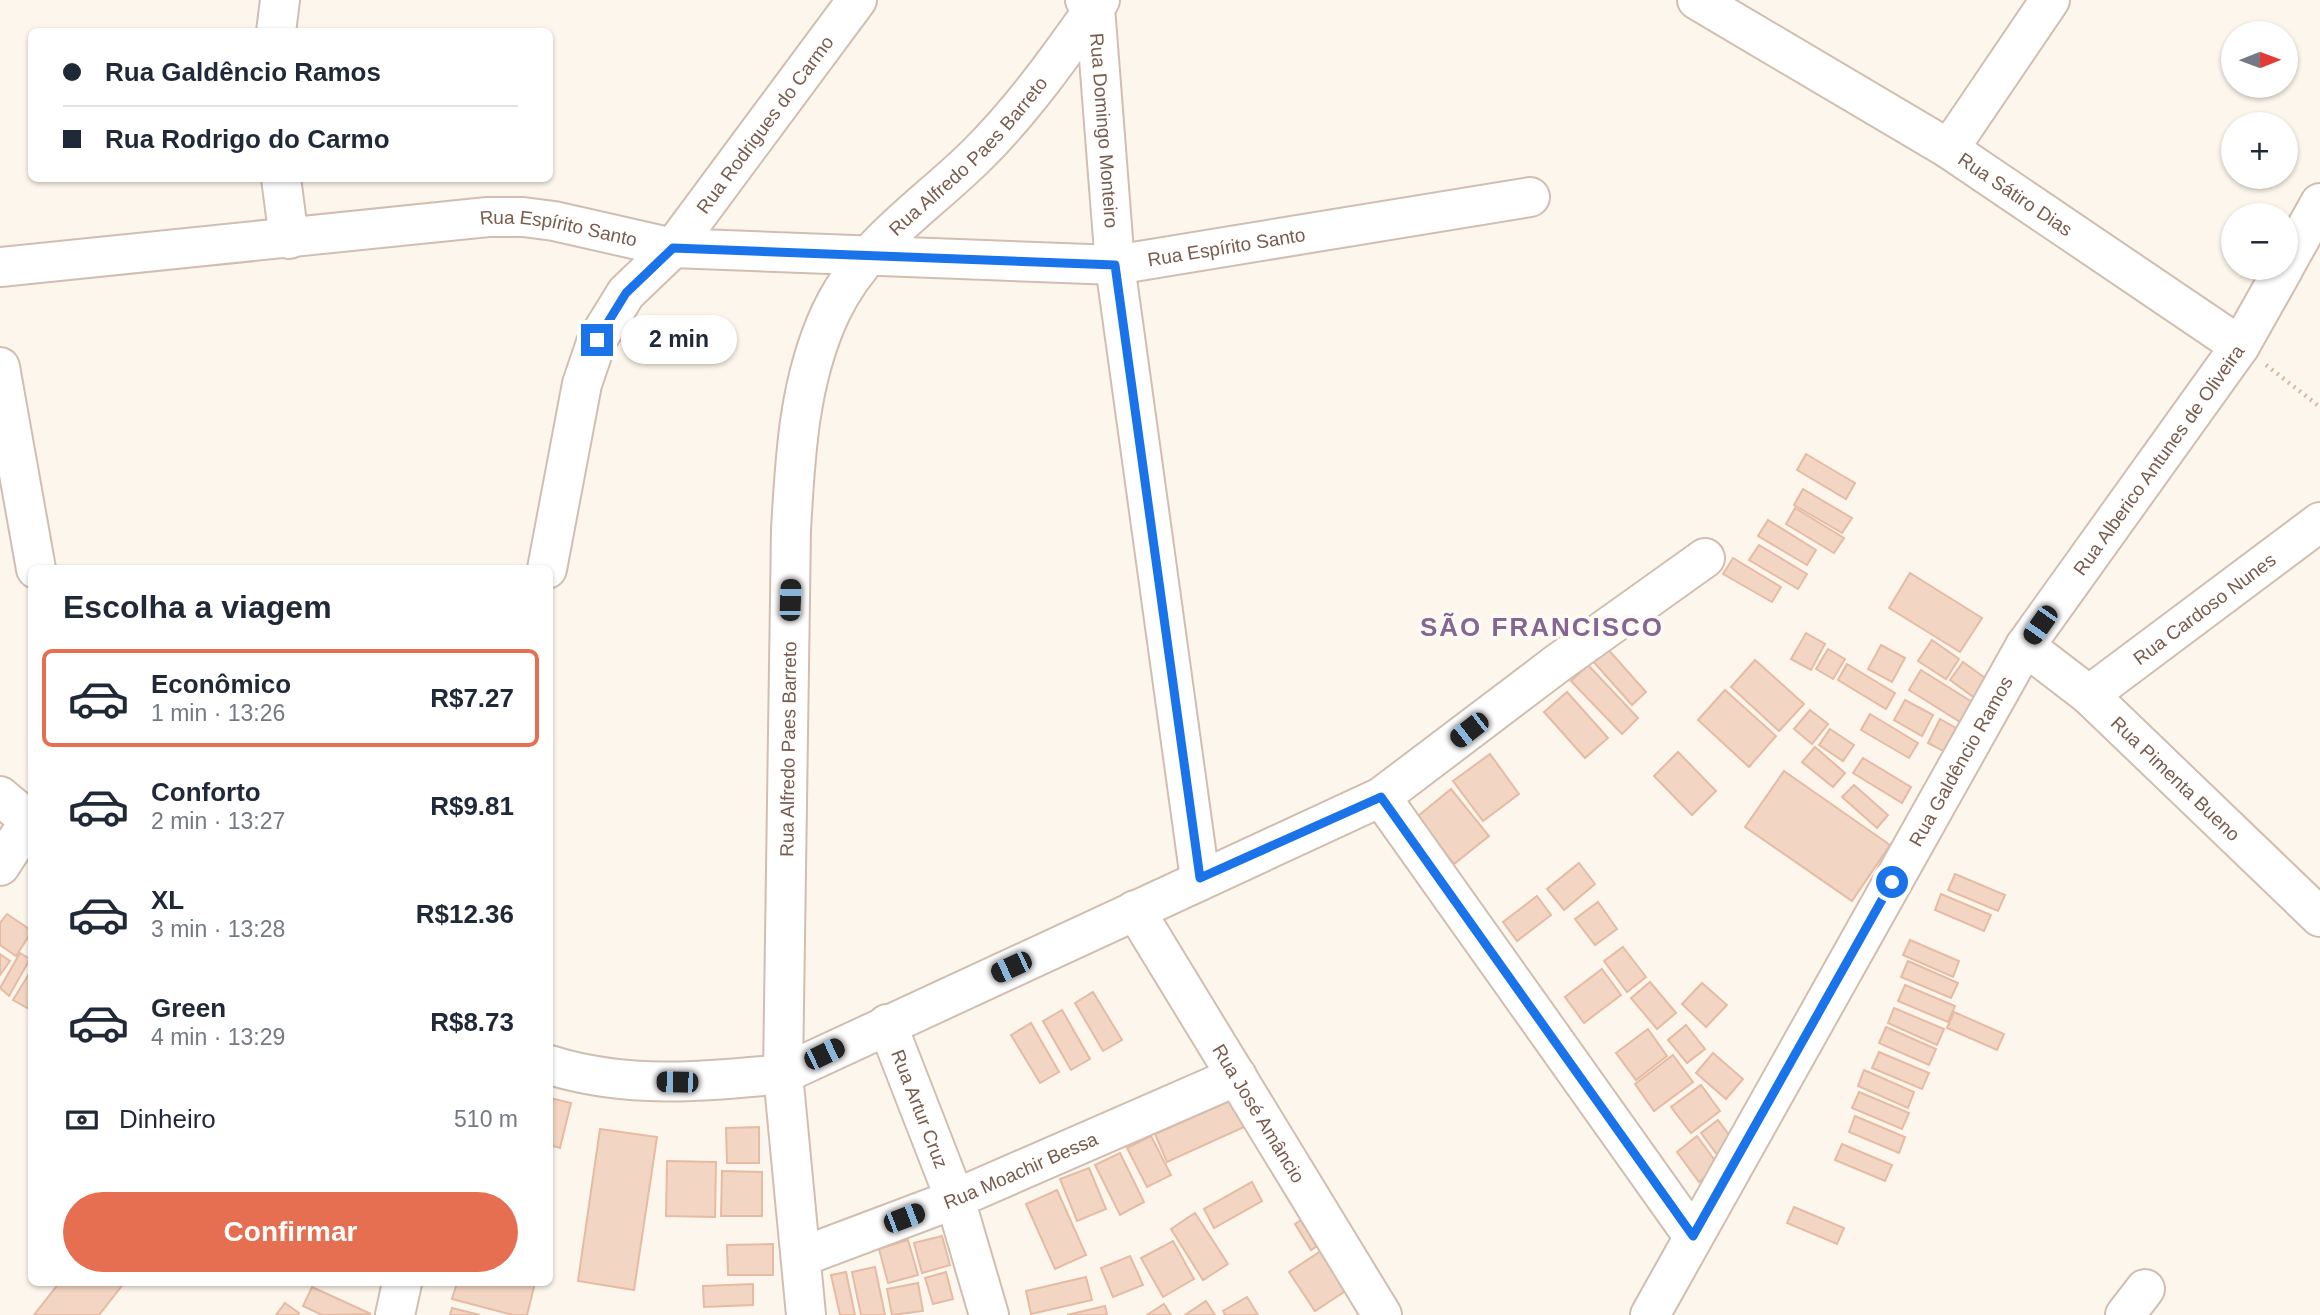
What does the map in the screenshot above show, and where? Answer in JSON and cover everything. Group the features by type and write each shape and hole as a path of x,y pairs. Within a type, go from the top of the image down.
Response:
{"street":[{"path":"276,28 280,0"},
{"name":"Rua Rodrigues do Carmo","path":"548,565 582,384 597,340 626,293 673,248 857,0"},
{"name":"Rua Sátiro Dias","path":"1697,0 1949,149 2240,346"},
{"path":"1949,149 2050,0"},
{"name":"Rua Alfredo Paes Barreto","path":"806,1315 783,1074 789,624 795,457 804,401 821,337 832,310 867,256 977,155 1012,118 1053,65 1093,2"},
{"name":"Rua Domingo Monteiro","path":"1093,2 1115,265 1200,878"},
{"path":"282,182 289,239"},
{"name":"Rua Espírito Santo","path":"0,267 488,217 523,217 673,248 1115,265 1530,197"},
{"name":"Rua Alberico Antunes de Oliveira","path":"2298,243 2320,203"},
{"name":"Rua Alberico Antunes de Oliveira","path":"2025,646 2240,346 2277,280"},
{"path":"0,367 35,565"},
{"name":"Rua Cardoso Nunes","path":"2089,695 2320,522"},
{"path":"553,1066 629,1081 701,1082 783,1074 1200,878 1381,797 1558,663 1704,558"},
{"name":"Rua Pimenta Bueno","path":"2025,646 2089,695 2320,917"},
{"name":"Rua Galdêncio Ramos","path":"1650,1315 2025,646"},
{"path":"0,796 28,819"},
{"path":"1381,797 1693,1236"},
{"path":"0,866 28,825"},
{"name":"Rua José Amâncio","path":"1135,910 1382,1315"},
{"name":"Rua Artur Cruz","path":"887,1024 955,1199 989,1315"},
{"name":"Rua Moachir Bessa","path":"801,1257 955,1199 1237,1076"},
{"path":"395,1315 401,1286"}],"path":[{"path":"2240,346 2320,407"}],"building":[{"path":"1806,454 1855,483 1846,499 1797,470"},
{"path":"1803,489 1852,518 1842,533 1794,505"},
{"path":"1795,508 1844,538 1834,553 1786,524"},
{"path":"1768,520 1816,550 1807,565 1758,536"},
{"path":"1759,545 1807,574 1798,589 1749,560"},
{"path":"1733,558 1781,587 1772,602 1723,574"},
{"path":"1910,573 1982,618 1960,652 1889,608"},
{"path":"1806,633 1825,644 1811,670 1791,659"},
{"path":"1932,640 1959,659 1946,679 1918,661"},
{"path":"1881,645 1905,658 1892,682 1868,669"},
{"path":"1605,646 1646,692 1632,705 1591,659"},
{"path":"1828,649 1845,659 1833,679 1816,669"},
{"path":"1755,660 1804,704 1779,731 1731,687"},
{"path":"1963,662 1992,683 1979,701 1950,680"},
{"path":"1847,664 1895,693 1886,709 1838,680"},
{"path":"1588,665 1638,718 1622,734 1571,681"},
{"path":"1921,670 1977,705 1965,725 1909,690"},
{"path":"1725,690 1776,736 1749,767 1698,720"},
{"path":"1567,692 1608,738 1585,758 1544,712"},
{"path":"1905,700 1933,715 1922,736 1894,720"},
{"path":"1810,710 1828,724 1812,744 1794,729"},
{"path":"1870,714 1918,743 1909,758 1861,730"},
{"path":"1940,719 1963,732 1951,755 1928,743"},
{"path":"1830,729 1854,745 1843,761 1819,745"},
{"path":"1815,747 1845,773 1833,787 1802,762"},
{"path":"1678,752 1716,791 1692,815 1654,776"},
{"path":"1490,754 1519,794 1483,821 1453,781"},
{"path":"1863,758 1911,787 1902,803 1853,773"},
{"path":"1784,771 1890,845 1852,901 1745,827"},
{"path":"1854,785 1888,815 1877,828 1842,797"},
{"path":"1451,789 1489,836 1454,864 1417,817"},
{"path":"1579,863 1595,884 1564,910 1547,889"},
{"path":"1955,874 2005,895 1998,911 1948,890"},
{"path":"1941,894 1991,915 1984,931 1935,910"},
{"path":"1537,896 1551,915 1517,941 1503,922"},
{"path":"1598,902 1617,929 1595,945 1575,919"},
{"path":"7,914 28,928 28,937 16,956 0,945 0,923"},
{"path":"1910,940 1959,961 1953,977 1903,955"},
{"path":"1623,947 1646,977 1627,992 1604,961"},
{"path":"20,953 28,958 28,963 9,996 0,988"},
{"path":"0,954 10,961 0,975"},
{"path":"1908,961 1958,983 1951,998 1901,977"},
{"path":"1602,969 1621,995 1584,1023 1565,997"},
{"path":"28,976 28,1008 13,1000"},
{"path":"1650,982 1676,1013 1657,1029 1631,998"},
{"path":"1702,983 1727,1005 1706,1027 1682,1004"},
{"path":"1905,985 1955,1006 1948,1022 1898,1001"},
{"path":"1093,992 1122,1040 1103,1051 1075,1003"},
{"path":"1894,1008 1944,1029 1937,1045 1888,1023"},
{"path":"1062,1010 1090,1059 1071,1070 1043,1021"},
{"path":"1954,1012 2004,1034 1997,1050 1947,1028"},
{"path":"1031,1023 1059,1072 1040,1083 1011,1035"},
{"path":"1686,1025 1705,1049 1687,1063 1668,1040"},
{"path":"1886,1027 1936,1049 1929,1065 1879,1043"},
{"path":"1648,1029 1667,1056 1636,1080 1616,1053"},
{"path":"1879,1052 1929,1073 1922,1089 1872,1068"},
{"path":"1713,1053 1743,1079 1726,1099 1696,1073"},
{"path":"1673,1055 1693,1082 1654,1111 1635,1084"},
{"path":"1864,1070 1914,1092 1908,1108 1858,1086"},
{"path":"1701,1085 1720,1111 1691,1133 1671,1107"},
{"path":"1859,1092 1909,1113 1902,1129 1852,1108"},
{"path":"553,1099 571,1103 560,1148 553,1146"},
{"path":"1232,1100 1244,1127 1167,1162 1155,1134"},
{"path":"1855,1116 1905,1137 1899,1153 1849,1132"},
{"path":"1718,1120 1738,1147 1721,1160 1701,1133"},
{"path":"759,1127 759,1163 727,1163 726,1128"},
{"path":"600,1129 657,1137 634,1290 578,1281"},
{"path":"1151,1136 1171,1175 1147,1187 1127,1148"},
{"path":"1697,1136 1719,1166 1699,1182 1677,1152"},
{"path":"1842,1144 1892,1165 1885,1181 1835,1160"},
{"path":"1120,1153 1144,1202 1120,1215 1095,1165"},
{"path":"667,1161 716,1162 715,1217 666,1216"},
{"path":"1089,1168 1106,1209 1077,1221 1060,1179"},
{"path":"722,1171 762,1172 762,1216 721,1216"},
{"path":"1252,1182 1262,1201 1214,1228 1204,1209"},
{"path":"1057,1190 1086,1255 1055,1269 1026,1204"},
{"path":"1794,1207 1844,1228 1837,1244 1787,1223"},
{"path":"1195,1213 1228,1264 1203,1280 1171,1229"},
{"path":"1309,1215 1325,1241 1311,1250 1295,1224"},
{"path":"942,1236 950,1265 922,1273 914,1243"},
{"path":"908,1240 918,1275 888,1283 879,1249"},
{"path":"1173,1241 1194,1279 1163,1297 1141,1258"},
{"path":"773,1244 773,1275 728,1275 727,1245"},
{"path":"1321,1251 1347,1290 1315,1311 1289,1272"},
{"path":"1130,1256 1143,1285 1113,1297 1101,1268"},
{"path":"875,1267 885,1315 861,1315 852,1272"},
{"path":"846,1272 855,1315 840,1315 831,1275"},
{"path":"946,1272 953,1299 933,1304 925,1278"},
{"path":"1086,1277 1092,1300 1031,1314 1026,1291"},
{"path":"918,1283 923,1311 892,1315 887,1289"},
{"path":"753,1284 753,1305 704,1307 703,1286"},
{"path":"57,1286 122,1286 99,1315 34,1315"},
{"path":"456,1286 534,1286 527,1315 513,1315 452,1299"},
{"path":"312,1287 371,1314 322,1315 303,1306"},
{"path":"1247,1297 1258,1315 1225,1315 1223,1311"},
{"path":"1206,1301 1215,1315 1185,1315"},
{"path":"285,1303 299,1313 298,1315 276,1315"},
{"path":"1164,1304 1171,1315 1147,1315"},
{"path":"1105,1306 1107,1315 1067,1315"},
{"path":"452,1308 480,1315 450,1315"}],"district":[{"name":"SÃO FRANCISCO","path":"1542,627"}],"route":[{"path":"597,340 626,293 673,248 1115,265 1200,878 1381,797 1693,1236 1892,882"}]}
